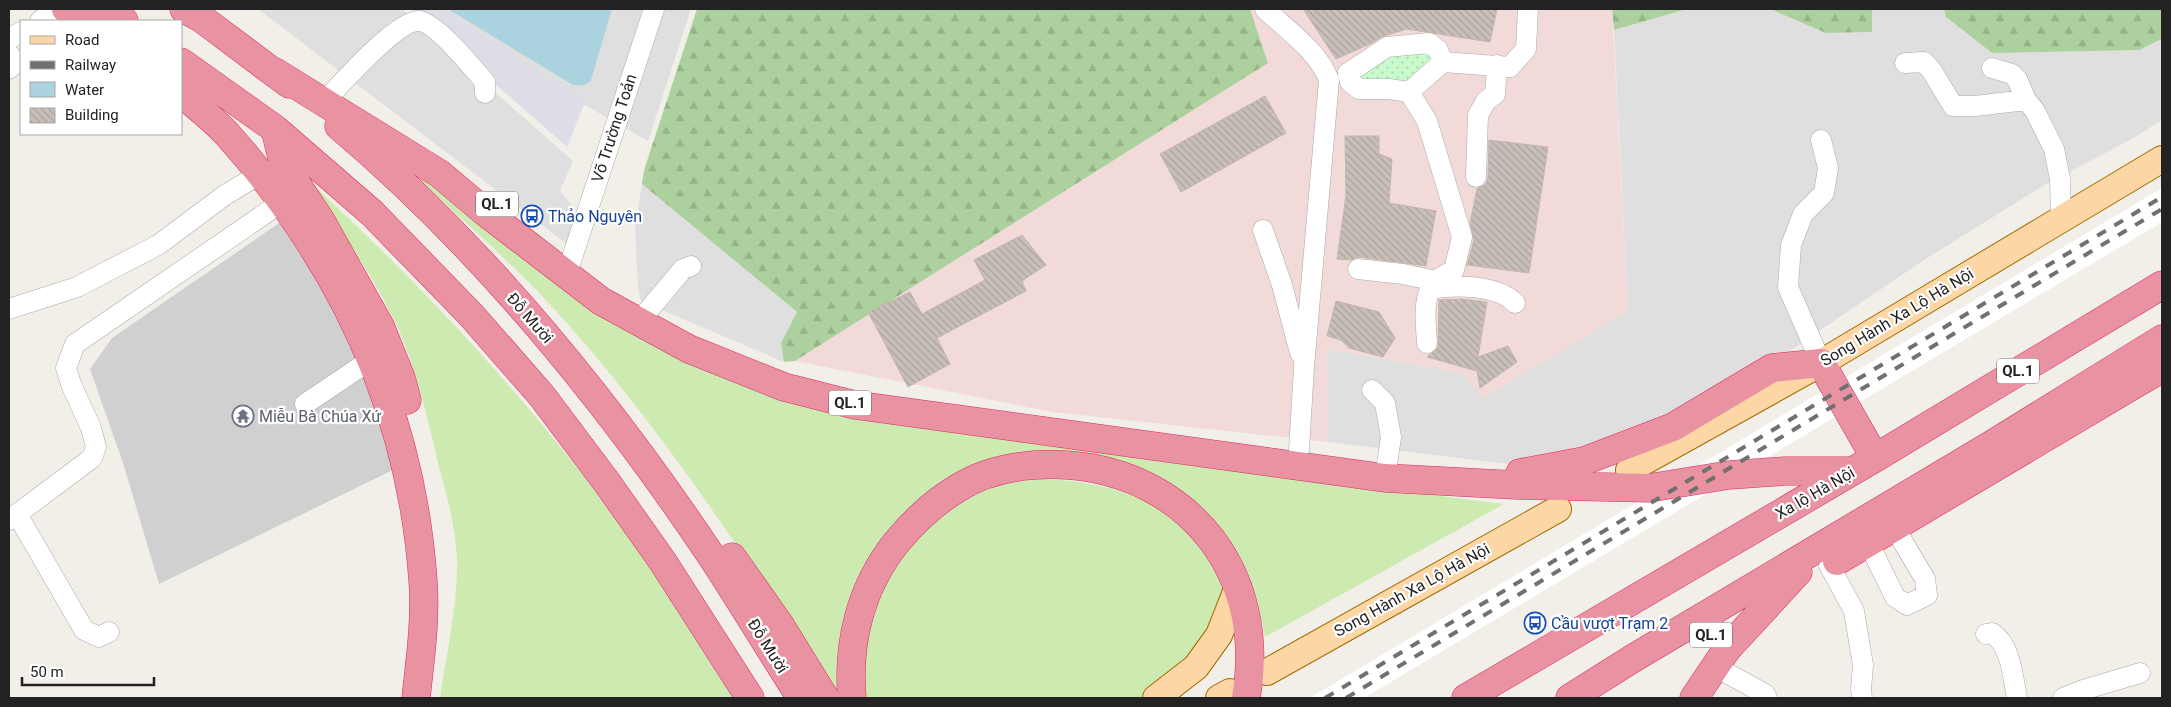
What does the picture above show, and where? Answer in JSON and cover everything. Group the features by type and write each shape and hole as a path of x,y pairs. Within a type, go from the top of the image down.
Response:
{"highway":[{"path":"66,9 83,20"},
{"path":"106,9 122,20"},
{"name":"Đỗ Mười","path":"198,12 275,72 349,135 416,198 490,273 546,335 632,444 712,557 800,698"},
{"path":"182,63 275,130 372,213 472,316 542,396 608,484 663,562 750,698"},
{"name":"QL.1","path":"275,72 440,174 568,270 601,301 689,349 793,390 855,405 1385,478 1466,483 1649,488 1729,475 1785,471 1851,471"},
{"path":"182,94 225,132 282,202 337,287 362,334 385,390 403,454 416,519 424,583 422,650 416,698"},
{"name":"Đỗ Mười","path":"347,117 501,270 574,351 728,551 780,625 825,698"},
{"path":"275,130 284,165 320,221 376,318 401,378 420,449 432,517 440,585 430,698"},
{"name":"QL.1","path":"568,270 739,358 788,377 928,404 1196,439 1318,452 1348,474"},
{"name":"Xa lộ Hà Nội","path":"1466,698 1875,458 2162,285"},
{"name":"QL.1","path":"1570,698 1632,659 1824,557 1991,445 2162,339"},
{"path":"1466,483 1584,461 1673,427 1772,368 1821,363 1875,458"},
{"name":"QL.1","path":"1824,557 1868,542 2162,368"},
{"path":"1991,445 2044,438"},
{"path":"852,698 854,634 861,606 878,570 922,513 959,487 1002,470 1051,464 1077,466 1124,475 1164,496 1209,534 1225,559 1238,587 1246,616 1249,649 1232,696"},
{"path":"1694,698 1714,666 1775,597 1824,557"},
{"name":"QL.1","path":"1632,659 1672,658 1775,597"}],"main road":[{"name":"Song Hành Xa Lộ Hà Nội","path":"1629,470 1821,363 2162,159"},
{"name":"Song Hành Xa Lộ Hà Nội","path":"1266,672 1558,509"},
{"path":"1156,698 1196,667 1219,635 1238,587"}],"street":[{"path":"42,20 59,9"},
{"name":"Võ Trường Toản","path":"568,270 654,9"},
{"path":"1265,9 1316,58 1329,80 1304,367 1300,450"},
{"path":"1409,92 1443,62 1510,67 1526,49 1528,9"},
{"path":"324,102 394,33 409,23 420,21 438,31 479,75 485,82 485,93"},
{"path":"9,39 20,33"},
{"path":"1427,343 1426,311 1433,285 1454,270 1462,237 1427,121 1409,92 1389,89 1359,89 1350,82 1348,73 1388,47 1429,43 1438,50 1443,62"},
{"path":"9,54 16,63 9,69"},
{"path":"1905,64 1924,62 1932,71 1953,106 2026,100"},
{"path":"1476,177 1478,115 1486,101 1495,94 1497,65"},
{"path":"1992,68 2012,74 2017,79 2026,100 2035,111 2054,149 2060,178 2061,220"},
{"path":"1327,103 1350,82"},
{"path":"1821,140 1828,168 1824,193 1803,214 1791,245 1788,286 1821,363"},
{"path":"9,309 77,286 158,245 225,195 260,174"},
{"path":"109,632 99,637 84,630 13,517 92,458 96,447 91,428 71,384 66,368 75,344 282,202"},
{"path":"1263,230 1282,285 1304,367"},
{"path":"647,312 683,269 691,266"},
{"path":"1358,269 1403,274 1433,285 1495,292 1515,303"},
{"path":"305,404 372,359"},
{"path":"1372,390 1385,403 1391,437 1385,478"},
{"path":"1868,542 1895,597 1907,605 1926,595 1925,579 1894,527"},
{"path":"1824,557 1854,611 1863,665 1862,698"},
{"path":"1986,634 1992,633 1997,636 2006,650 2017,698"},
{"path":"1714,666 1765,694 1767,698"},
{"path":"2063,698 2140,673"}],"shaded area":[{"path":"258,9 403,10 474,67 497,94 573,161 560,191 574,208 576,220 567,244"},
{"path":"410,9 441,9 577,95 590,90 567,147"},
{"path":"416,9 691,9 648,141"},
{"path":"1250,9 1612,9 1628,311 1483,398 1462,373 1327,349 1328,442 1053,412 795,361 1268,63"},
{"path":"1687,9 1770,9 1826,33 1872,32 1872,9 1944,9 1946,17 1992,53 2139,50 2162,39 2162,120 2130,140 2043,186 1924,260 1711,404 1541,468 1328,442 1327,349 1462,373 1628,311 1614,30"},
{"path":"642,184 797,312 781,343 784,362 641,301 638,287 635,228"},
{"name":"Miễu Bà Chúa Xứ","path":"285,219 354,332 395,469 159,584 123,463 90,369 112,338"}],"green space":[{"path":"697,9 1250,9 1268,63 795,361 784,362 781,343 797,312 642,184 644,170"},
{"path":"1612,9 1687,9 1614,30"},
{"path":"1770,9 1872,9 1872,32 1826,33"},
{"path":"1944,9 2162,9 2162,39 2139,50 1992,53 1946,17"},
{"path":"1427,46 1439,61 1409,89 1353,82 1388,51"},
{"path":"422,177 703,365 1312,480 1504,504 1265,637 1256,595 1246,572 1227,539 1204,511 1088,458 911,507 838,698 712,510 679,463 610,373 537,291 419,180"},
{"path":"313,185 433,302 508,384 544,427 629,537 733,698 440,698 453,619 457,571 454,531 446,492 420,391 401,336 375,284"},
{"path":"1039,479 1069,481 1125,493 1150,504 1173,519 1193,538 1210,561 1224,589 1198,653 1144,698 864,698 864,654 877,598 903,549 940,514 982,491 1009,483"}],"water":[{"path":"448,9 612,9 591,80 585,84 573,85"}],"pier":[{"path":"2162,188 2162,222 1364,698 1310,698"}],"building":[{"path":"1303,9 1497,9 1490,42 1407,29 1381,37 1336,59"},
{"path":"1265,96 1286,133 1181,192 1160,154"},
{"path":"1345,136 1379,136 1379,154 1392,159 1389,203 1436,211 1426,266 1359,257 1351,260 1337,259 1346,195"},
{"path":"1489,140 1548,147 1529,273 1467,265 1474,240 1470,223 1477,189 1486,184 1488,177"},
{"path":"1022,235 1046,265 1022,281 1026,291 937,338 950,364 908,387 868,312 910,292 922,314 985,280 974,260"},
{"path":"1462,299 1487,302 1478,357 1508,346 1517,362 1480,388 1477,371 1427,357 1438,348 1439,300"},
{"path":"1336,301 1379,312 1395,338 1383,357 1349,348 1341,340 1327,336"}],"railway":[{"path":"1325,698 2162,197"},
{"path":"1346,698 2162,209"}],"place":[{"name":"Thảo Nguyên","path":"532,216"},
{"name":"Miễu Bà Chúa Xứ","path":"243,416"},
{"name":"Cầu vượt Trạm 2","path":"1535,623"}]}
